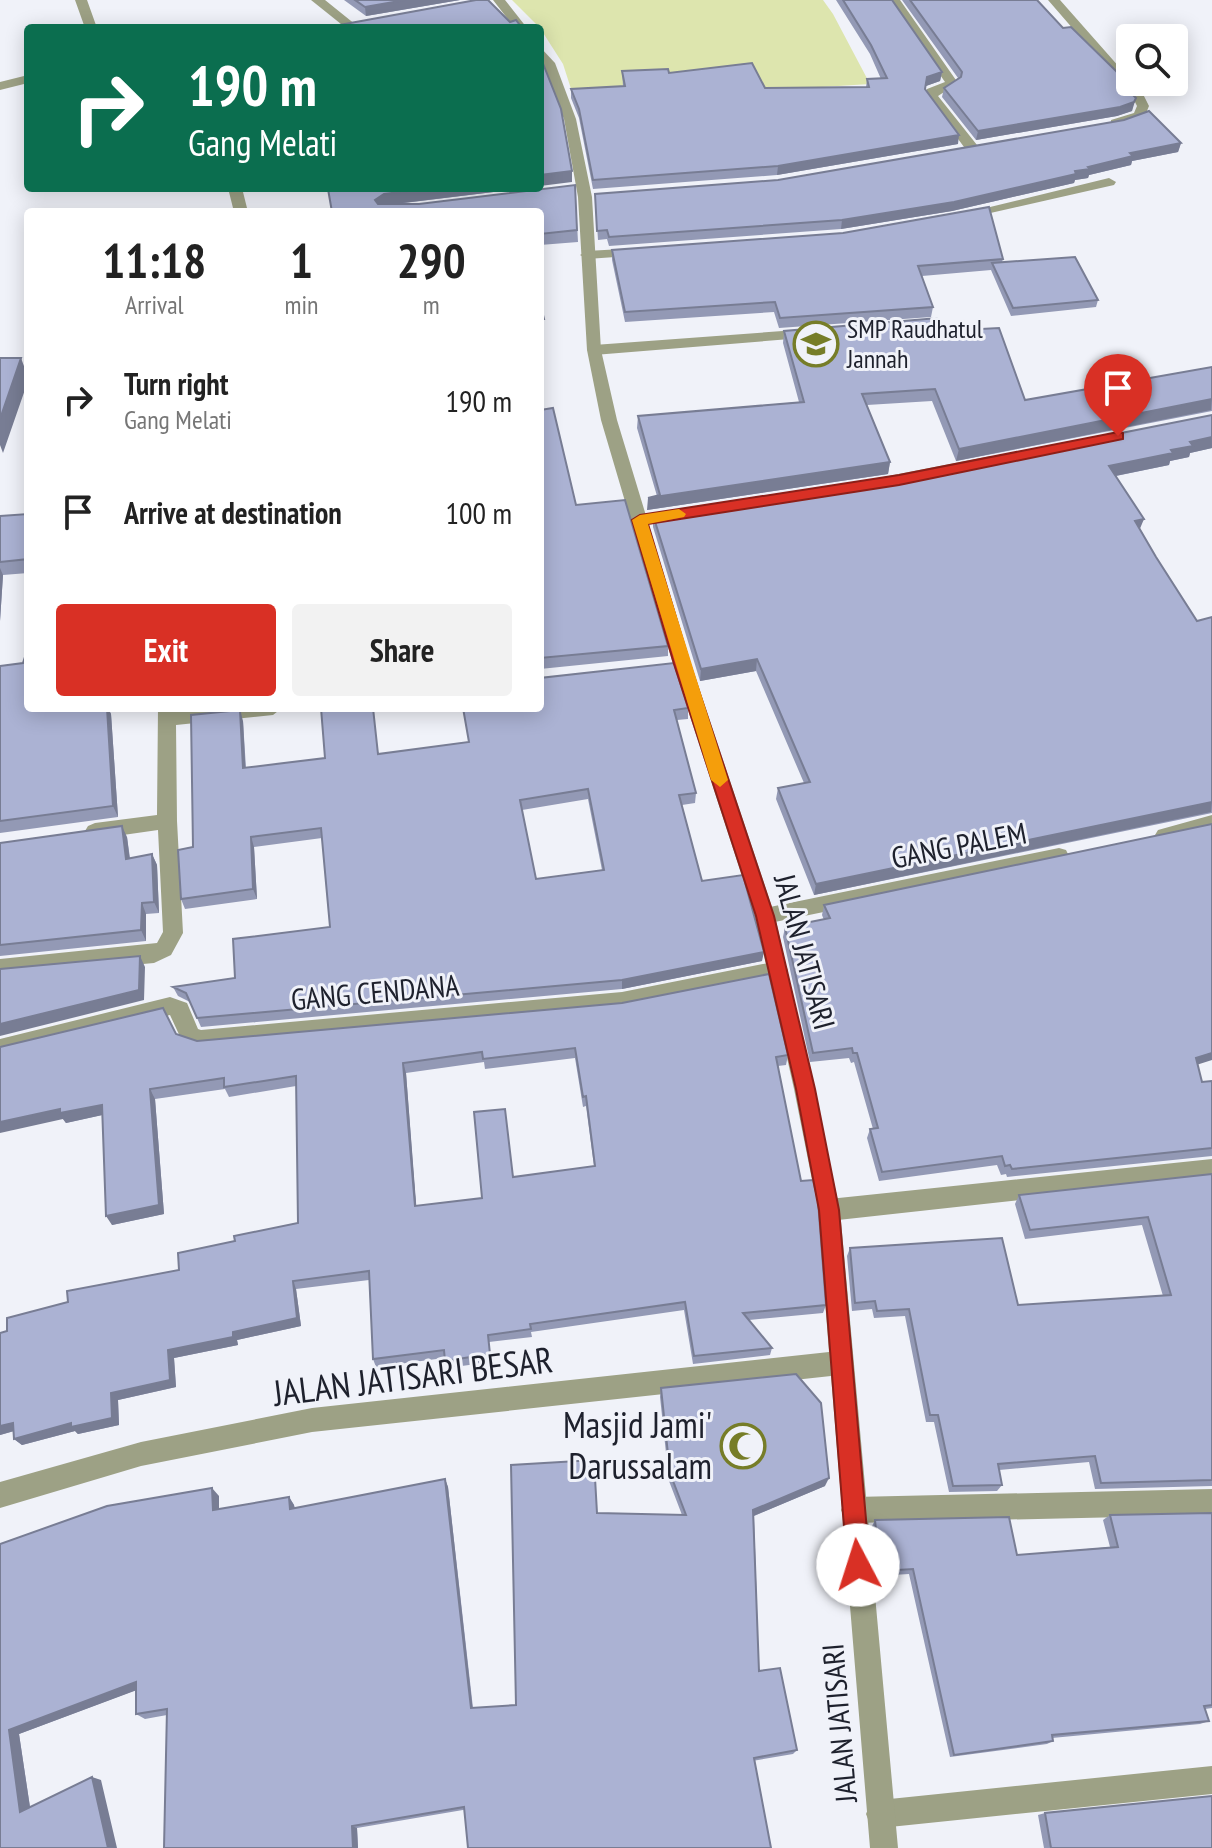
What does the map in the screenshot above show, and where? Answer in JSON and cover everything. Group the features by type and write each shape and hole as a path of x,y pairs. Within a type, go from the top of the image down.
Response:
{"street":[{"path":"81,0 90,24"},
{"path":"317,0 349,24"},
{"path":"484,3 499,0 518,24"},
{"path":"894,0 952,83 931,94 972,148"},
{"path":"1054,0 1139,97 1143,106 1139,115 1131,119 1106,124"},
{"path":"355,24 365,22"},
{"name":"JALAN JATISARI","path":"544,61 570,119 584,193 594,350 609,420 647,519 674,665 765,916 829,1210 884,1848"},
{"path":"0,86 24,80"},
{"path":"953,151 987,145"},
{"path":"953,218 1109,182"},
{"path":"587,255 662,251"},
{"path":"594,350 826,332"},
{"path":"853,487 1008,458"},
{"path":"0,968 154,954 164,949 173,933 167,821 167,714 202,712"},
{"path":"76,834 167,821"},
{"path":"1148,838 1212,823"},
{"name":"GANG PALEM","path":"765,916 1071,854"},
{"name":"GANG CENDANA","path":"0,1048 170,1006 180,1009 190,1037 201,1039 622,1001 778,970"},
{"path":"829,1210 1212,1169"},
{"name":"JALAN JATISARI BESAR","path":"0,1495 141,1454 312,1420 841,1363"},
{"path":"854,1510 1212,1502"},
{"path":"880,1814 1212,1780"}],"green space":[{"path":"512,0 823,0 870,84 759,91 573,95 563,64 544,34 544,24 536,24"}],"building":[{"path":"355,0 405,0 365,7"},
{"path":"488,0 510,22 516,20 519,24 345,24"},
{"path":"843,0 892,0 942,72 927,77 925,89 959,135 778,166 593,180 579,109 571,89 625,86 622,71 668,69 669,73 752,63 765,88 869,87 867,79 887,78"},
{"path":"910,0 1037,0 1063,28 1071,27 1116,71 1116,96 1136,98 1134,102 1120,107 978,131 944,88 961,77 962,72"},
{"path":"544,66 561,109 572,171 544,174"},
{"path":"1149,111 1181,143 1130,153 1133,156 1075,171 1076,174 954,202 842,220 609,237 607,230 597,231 595,194 778,180 1124,120"},
{"path":"575,185 577,230 544,234 544,208 331,208 329,192 400,192 384,194 375,200 378,204 419,204 518,192 544,192 544,189"},
{"path":"989,207 1003,259 918,266 933,307 780,318 775,302 625,312 612,250 843,233"},
{"path":"1075,257 1098,300 1013,308 992,263"},
{"path":"938,318 943,331 999,328 1025,400 1212,367 1212,399 959,449 935,389 862,394 890,462 648,498 660,495 638,416 804,402 784,331"},
{"path":"0,358 21,358 0,419"},
{"path":"553,408 576,505 625,500 668,646 544,658 544,409"},
{"path":"1212,415 1212,437 1190,442 1193,446 1171,450 1173,453 1109,466 1144,519 1135,521 1197,621 1212,617 1212,802 816,884 778,788 810,782 757,659 701,669 653,515 896,477 898,481 968,470 965,464"},
{"path":"24,514 24,559 0,562 0,516"},
{"path":"24,660 24,712 107,712 113,806 0,821 0,666 23,663"},
{"path":"674,663 688,708 674,710 696,793 679,795 702,881 743,875 764,952 622,980 197,1018 186,993 173,987 235,978 233,939 330,927 321,828 251,837 253,889 181,899 178,850 193,847 191,715 240,712 243,768 325,758 321,712 373,712 378,754 469,742 464,712 544,712 544,678","holes":["588,789 604,870 536,879 520,800"]},
{"path":"1212,824 1212,1053 1196,1058 1202,1082 1212,1081 1212,1148 1012,1169 1010,1165 1005,1166 1002,1156 882,1172 870,1129 878,1128 857,1053 853,1053 852,1048 813,1053 785,927 830,918 824,905"},
{"path":"122,826 126,859 152,854 154,902 142,903 141,930 0,945 0,843"},
{"path":"140,956 139,990 0,1024 0,969"},
{"path":"769,974 788,1055 776,1057 801,1181 813,1180 818,1201 826,1305 743,1313 772,1348 694,1356 685,1302 530,1324 531,1329 488,1335 490,1354 445,1361 444,1350 373,1359 369,1271 293,1281 297,1318 233,1332 233,1337 168,1350 170,1380 111,1393 112,1418 71,1427 71,1423 14,1439 13,1423 0,1426 0,1333 7,1331 7,1318 68,1302 67,1291 179,1270 178,1253 235,1241 234,1236 298,1223 296,1076 224,1087 224,1078 150,1089 159,1205 106,1216 102,1105 60,1113 60,1109 0,1122 0,1047 163,1008 176,1034 197,1041 622,1003","holes":["575,1048 583,1097 586,1096 595,1166 513,1177 505,1109 474,1112 482,1198 415,1206 403,1063 482,1052 483,1059"]},
{"path":"1212,1174 1212,1480 1101,1483 1095,1456 998,1464 1002,1485 953,1486 938,1415 930,1415 909,1309 877,1311 875,1301 855,1303 850,1248 1002,1238 1018,1305 1171,1295 1148,1217 1030,1230 1019,1195"},
{"path":"796,1374 821,1403 829,1478 753,1510 759,1671 780,1668 797,1750 754,1758 771,1848 468,1848 464,1807 352,1826 353,1848 164,1848 167,1709 136,1714 136,1682 9,1730 20,1812 92,1777 108,1848 0,1848 0,1544 107,1506 212,1488 213,1510 289,1497 290,1509 445,1479 471,1708 516,1705 511,1465 594,1460 597,1513 686,1515 670,1473 661,1388"},
{"path":"1212,1513 1212,1705 1204,1706 1209,1721 1052,1735 1053,1741 954,1755 913,1569 880,1571 875,1520 1009,1517 1017,1555 1118,1547 1110,1515"},
{"path":"1212,1796 1212,1848 1051,1848 1045,1813"}],"slow traffic":[{"path":"679,514 640,520 720,780"}],"place":[{"name":"SMP Raudhatul Jannah","path":"816,344"},
{"name":"Masjid Jami' Darussalam","path":"743,1446"}],"route":[{"path":"858,1565 829,1210 805,1089 765,916 682,664 640,520 899,480 1118,436"}]}
